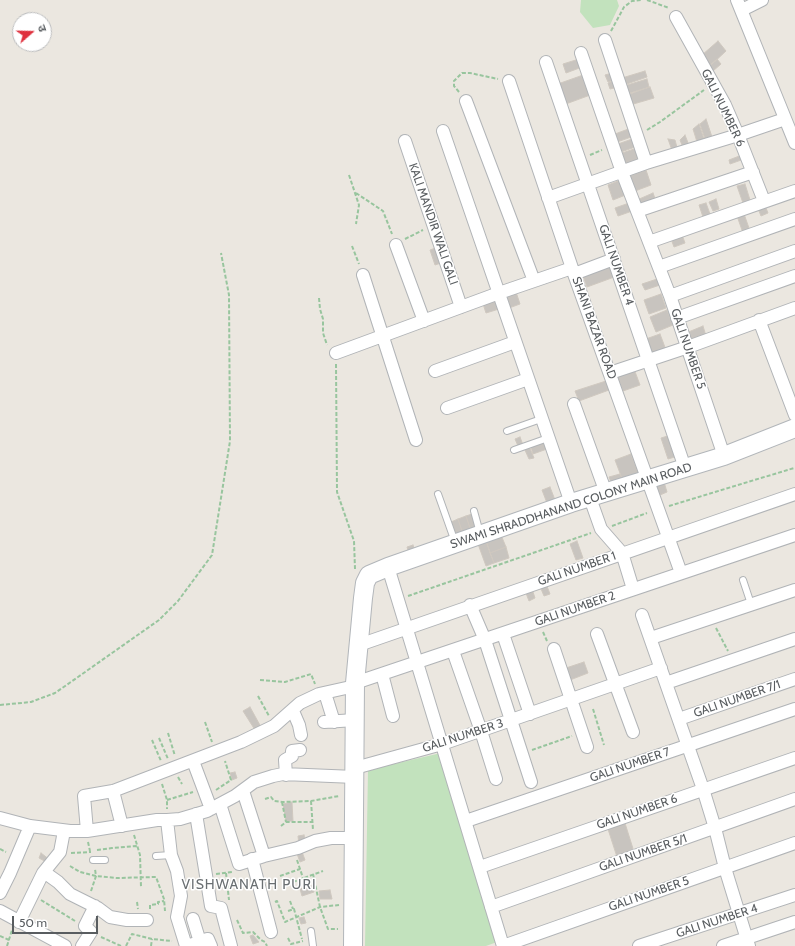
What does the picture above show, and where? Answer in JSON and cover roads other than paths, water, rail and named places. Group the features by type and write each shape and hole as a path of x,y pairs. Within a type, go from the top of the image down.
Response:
{"street":[{"path":"762,0 739,5 795,143"},
{"name":"GALI NUMBER 6","path":"676,17 725,105 764,201"},
{"path":"605,40 646,163"},
{"name":"GALI NUMBER 5","path":"581,53 622,172 670,296 724,456"},
{"name":"GALI NUMBER 4","path":"546,62 685,468"},
{"name":"SHANI BAZAR ROAD","path":"509,81 573,271 648,480 667,538 681,573"},
{"path":"466,101 534,281"},
{"path":"548,198 646,163 785,119"},
{"path":"443,131 571,503"},
{"name":"KALI MANDIR WALI GALI","path":"405,141 461,307"},
{"path":"638,211 753,172"},
{"path":"649,242 795,190"},
{"path":"659,268 795,219"},
{"path":"396,245 424,321"},
{"path":"670,296 795,251"},
{"path":"336,353 534,281 614,259"},
{"path":"364,275 416,440"},
{"path":"677,318 795,276"},
{"path":"610,373 688,347 795,308"},
{"path":"759,320 795,416"},
{"path":"435,371 515,342"},
{"path":"447,408 528,379"},
{"path":"574,404 598,495 601,529 622,553 633,589"},
{"name":"SWAMI SHRADDHANAND COLONY MAIN ROAD","path":"359,645 363,598 367,578 374,572 571,503 724,456 795,428"},
{"name":"GALI NUMBER 1","path":"359,645 470,605 795,494"},
{"name":"GALI NUMBER 2","path":"87,831 84,796 113,791 250,739 274,726 300,703 322,694 795,535"},
{"path":"388,567 503,946"},
{"path":"651,638 795,590"},
{"path":"470,605 485,640 531,782"},
{"path":"642,615 703,789 715,828 724,868 748,942"},
{"path":"503,634 530,714"},
{"path":"597,634 633,732"},
{"path":"666,683 795,639"},
{"path":"353,938 355,684 359,645"},
{"path":"554,649 587,747"},
{"path":"453,651 481,730 496,779"},
{"name":"GALI NUMBER 3","path":"0,818 30,826 64,831 87,831 157,820 180,819 216,807 243,791 254,782 273,776 315,771 355,779 442,744 661,668"},
{"path":"382,674 393,716"},
{"name":"GALI NUMBER 7/1","path":"679,719 795,679"},
{"path":"322,694 328,722 355,720"},
{"name":"GALI NUMBER 7","path":"466,821 795,709"},
{"path":"292,711 299,725 301,735"},
{"path":"286,774 285,760 292,756 292,751 300,750"},
{"name":"GALI NUMBER 6","path":"480,867 795,758"},
{"path":"193,761 204,789 216,807 238,864 315,841 331,838 354,838"},
{"path":"113,791 126,825"},
{"path":"243,791 258,858 271,932"},
{"name":"GALI NUMBER 5/1","path":"491,906 795,799"},
{"path":"196,814 211,906 225,909 231,946"},
{"path":"167,820 171,855 177,871 181,896 177,917 186,946 206,944 193,919"},
{"path":"0,893 5,870 30,826"},
{"path":"17,920 44,872 60,852 64,831"},
{"name":"GALI NUMBER 5","path":"503,946 795,843"},
{"path":"44,872 58,882 70,894 95,906 110,917 127,920 147,920"},
{"name":"GALI NUMBER 4","path":"639,946 795,895"},
{"path":"82,946 95,906"},
{"path":"0,911 65,946"},
{"path":"723,946 748,942 795,922"}],"lane":[{"path":"507,431 541,419"},
{"path":"514,450 548,438"},
{"path":"438,494 456,543"},
{"path":"474,511 481,535"},
{"path":"743,580 751,604"},
{"path":"156,856 171,855"},
{"path":"93,860 105,860"},
{"path":"311,931 313,946"}],"district":[{"name":"VISHWANATH PURI","path":"249,885"}]}
